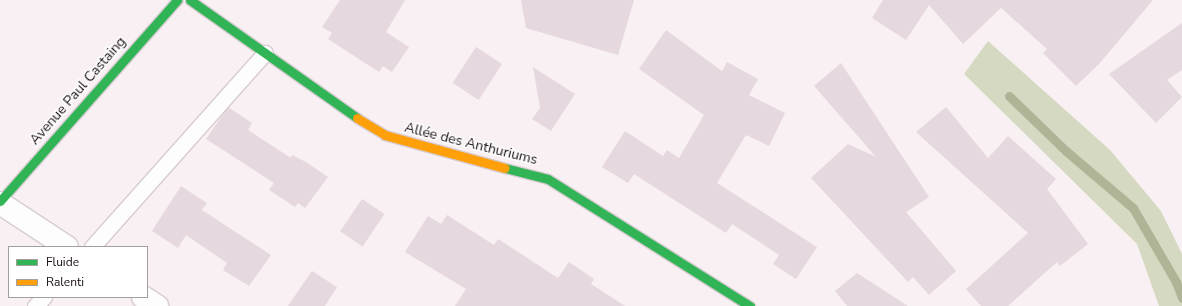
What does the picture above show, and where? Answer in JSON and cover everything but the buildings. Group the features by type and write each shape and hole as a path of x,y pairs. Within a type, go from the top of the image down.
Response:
{"street":[{"name":"Avenue Paul Castaing","path":"0,202 176,0"},
{"name":"Allée des Anthuriums","path":"190,0 364,123 384,135 422,147 548,179 750,306"},
{"path":"0,202 66,246"},
{"path":"145,298 157,306"}],"lane":[{"path":"93,246 265,53"},
{"path":"35,306 43,298"}],"green space":[{"path":"988,41 1110,150 1161,211 1182,254 1182,306 1159,306 1137,244 964,74"}],"waterway":[{"path":"1009,96 1066,151 1133,208 1176,282 1182,298"}],"traffic: fast":[{"path":"0,201 177,0"},
{"path":"190,0 357,118"},
{"path":"505,168 548,179 750,306"}],"traffic: slow":[{"path":"357,118 385,135 505,168"}]}
